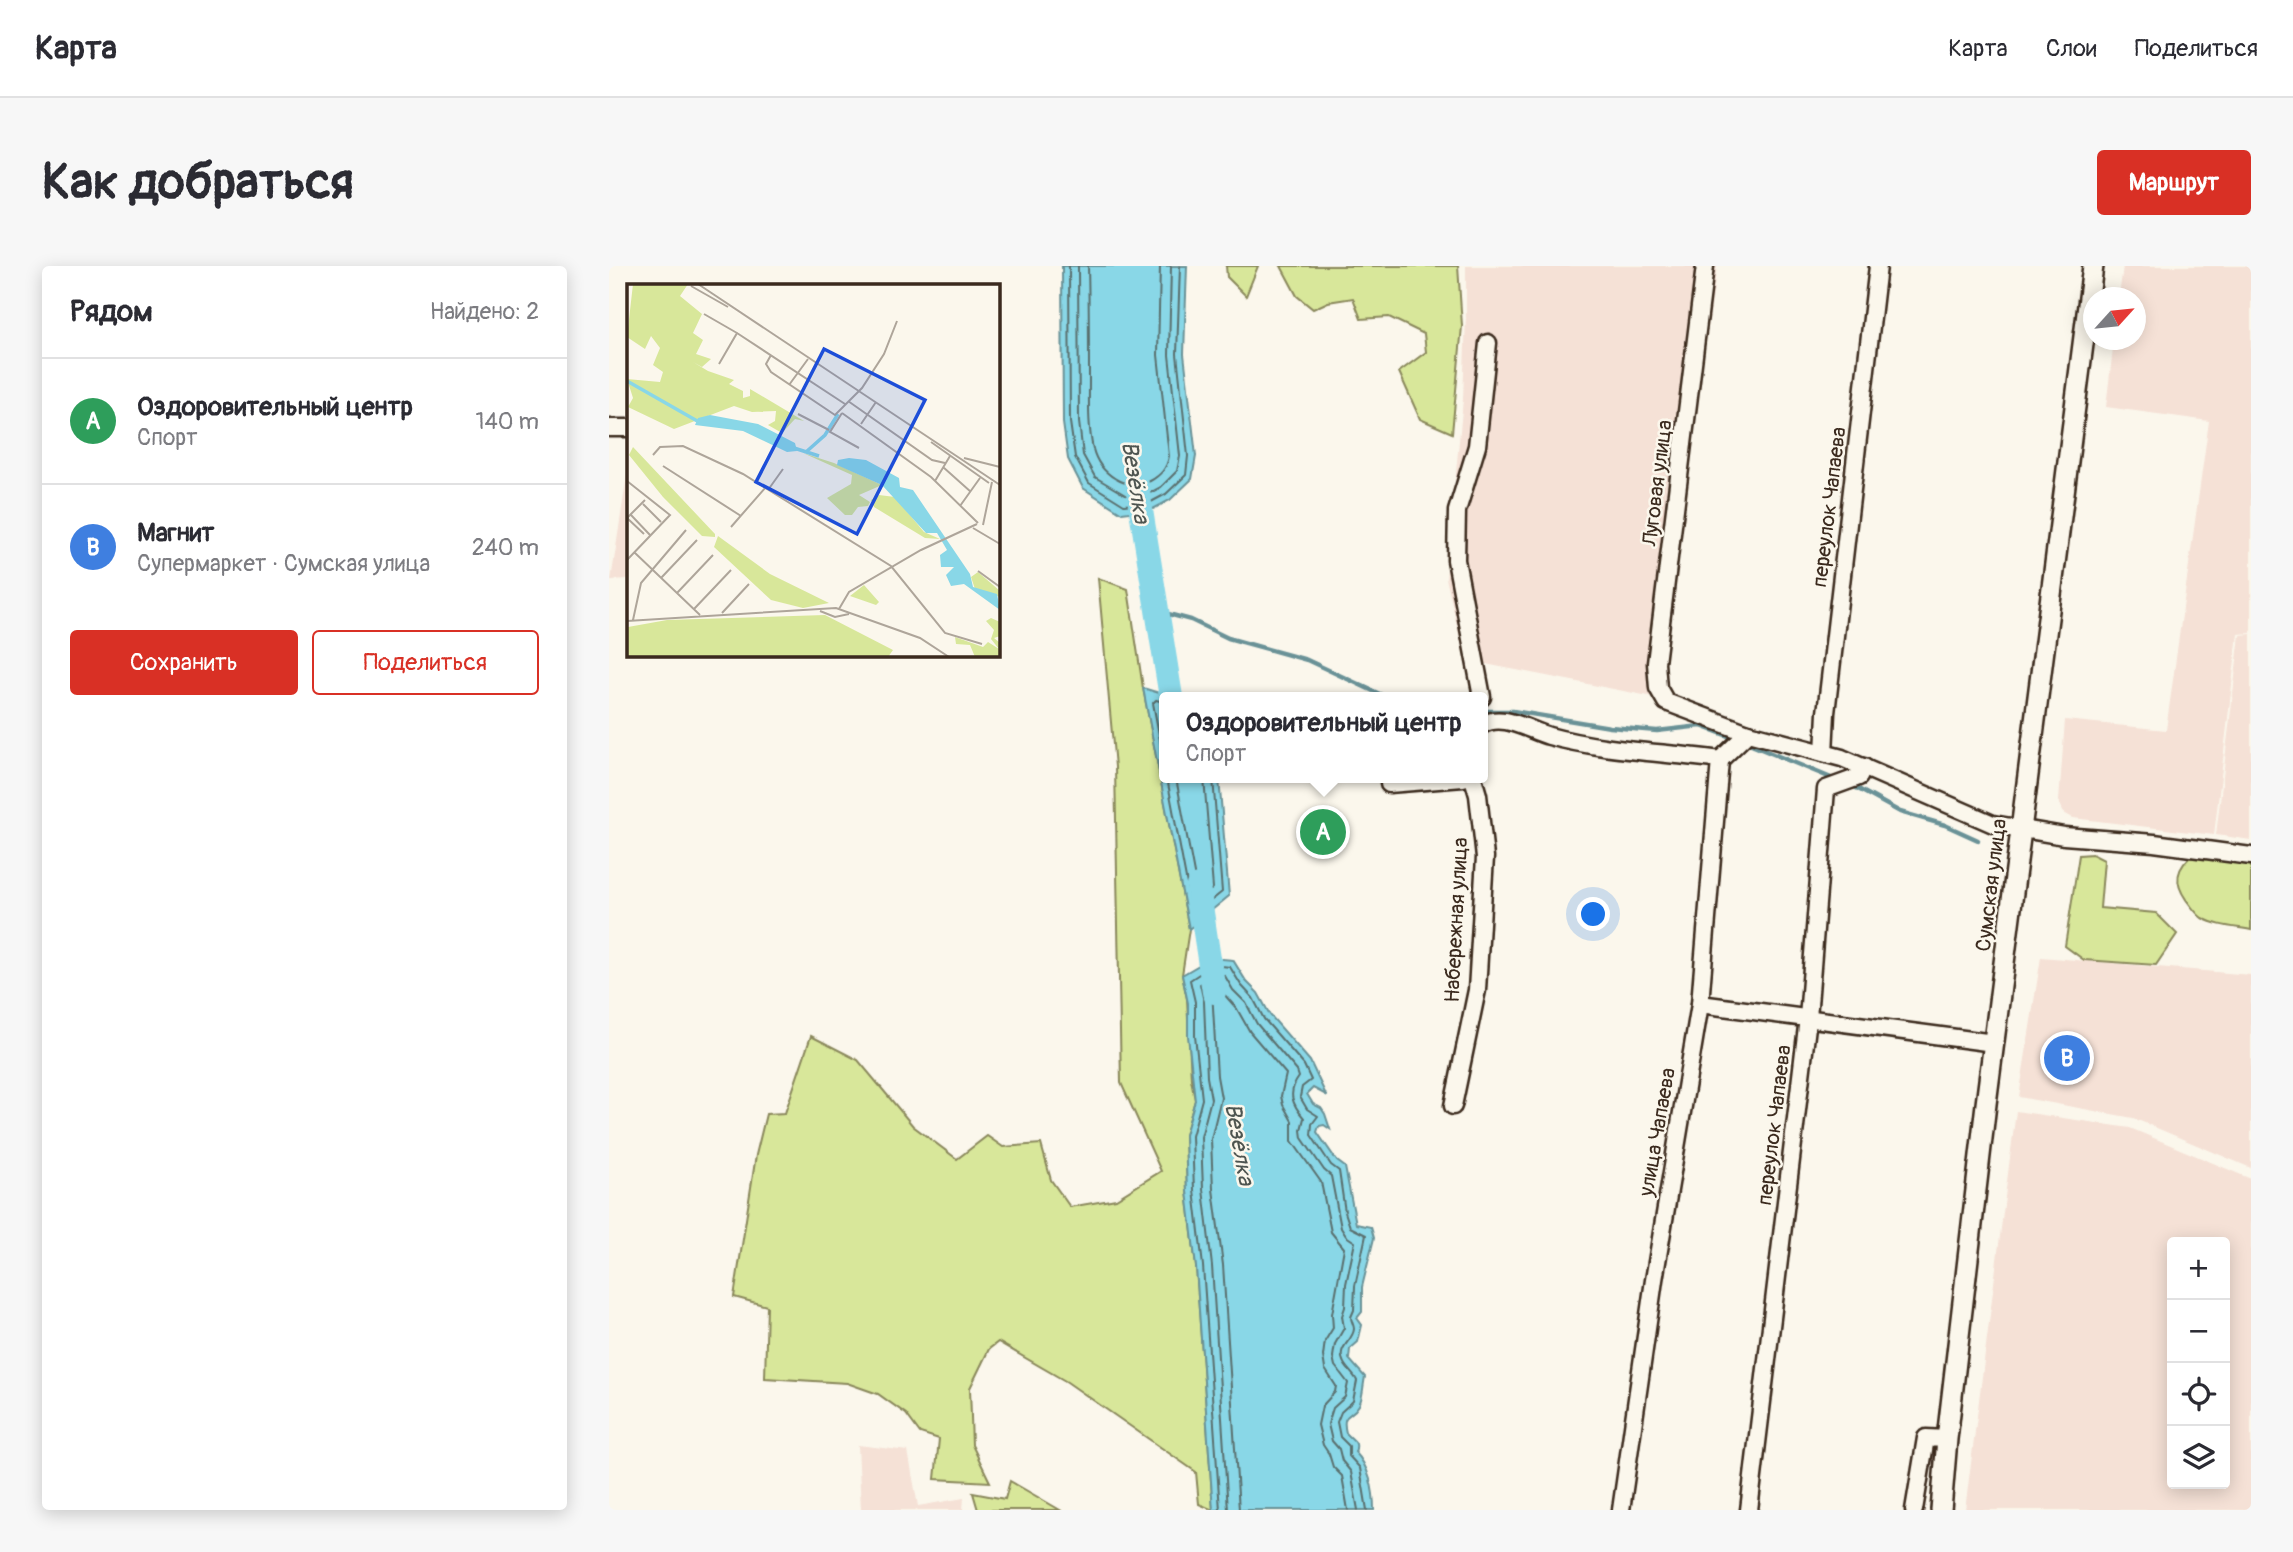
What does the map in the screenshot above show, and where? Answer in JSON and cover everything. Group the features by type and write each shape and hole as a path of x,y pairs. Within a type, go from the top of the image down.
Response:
{"main road":[{"name":"Сумская улица","path":"1941,1510 1994,1043 2093,266"}],"street":[{"name":"Луговая улица","path":"1705,266 1656,663 1658,688 1666,702 1748,733"},
{"name":"переулок Чапаева","path":"1823,753 1878,266"},
{"path":"1481,692 1456,560 1457,511 1477,446 1488,343"},
{"path":"609,428 627,428"},
{"path":"1488,723 1504,720 1549,736 1614,749 1720,760 1748,733 1864,767 1993,824 2064,836 2154,843 2251,856"},
{"name":"улица Чапаева","path":"1621,1510 1654,1280 1700,1004 1720,760"},
{"name":"переулок Чапаева","path":"1749,1510 1808,1018 1826,789 1859,777 1864,767"},
{"path":"1389,784 1401,783"},
{"name":"Набережная улица","path":"1453,1106 1477,990 1485,857 1474,783"},
{"path":"1700,1004 1994,1043"},
{"path":"1914,1510 1926,1438 1947,1439"}],"shaded area":[{"path":"1466,266 1717,266 1654,697 1465,660 1446,578 1463,399"},
{"path":"2123,266 2251,266 2251,633 2238,634 2214,835 2073,818 2062,812 2059,801 2065,720 2166,730 2209,421 2106,407 2113,350 2146,350 2146,287 2120,287"},
{"path":"627,476 627,579 611,580"},
{"path":"2251,634 2251,840 2216,835 2240,635"},
{"path":"2041,957 2251,975 2251,1168 2133,1118 2019,1097"},
{"path":"2016,1111 2130,1128 2251,1179 2251,1510 1965,1510"},
{"path":"858,1445 908,1451 918,1506 964,1498 963,1510 861,1510"}],"green space":[{"path":"1226,266 1258,266 1246,296 1227,277"},
{"path":"1281,266 1458,266 1462,326 1452,433 1420,419 1399,372 1426,352 1424,334 1389,317 1361,319 1353,298 1328,302 1313,309 1297,296"},
{"path":"1098,578 1128,589 1159,783 1189,929 1182,975 1187,999 1191,1079 1195,1100 1185,1135 1187,1191 1196,1267 1213,1510 1199,1504 1196,1472 1067,1382 998,1342 989,1349 970,1388 972,1445 990,1482 935,1479 939,1439 920,1433 906,1414 878,1394 847,1383 765,1378 767,1306 734,1297 756,1155 766,1114 785,1113 811,1036 858,1060 913,1126 957,1159 987,1136 1003,1147 1041,1144 1051,1180 1070,1207 1116,1199 1161,1171 1121,1083 1115,767"},
{"path":"2092,854 2104,860 2100,908 2156,913 2177,934 2156,965 2084,960 2065,946 2079,855"},
{"path":"2189,858 2251,863 2251,930 2208,921 2186,900 2178,882 2180,870"},
{"path":"1010,1481 1060,1510 978,1510 973,1493 1005,1499"}],"water":[{"path":"1062,266 1187,266 1184,354 1196,456 1192,479 1170,500 1153,509 1122,513 1083,488 1068,459 1063,423"},
{"path":"1143,688 1159,693 1159,772"},
{"path":"1161,783 1219,783 1229,896 1189,929"},
{"path":"1211,958 1233,960 1246,981 1258,993 1270,1015 1310,1061 1326,1095 1313,1088 1307,1094 1313,1104 1325,1114 1330,1129 1324,1125 1319,1126 1317,1132 1337,1161 1345,1167 1356,1224 1371,1227 1374,1238 1362,1287 1362,1312 1357,1318 1362,1325 1358,1342 1350,1349 1349,1359 1365,1377 1360,1402 1346,1418 1345,1426 1346,1433 1356,1443 1355,1452 1367,1471 1374,1510 1213,1510 1196,1267 1187,1191 1185,1135 1195,1100 1188,1036 1188,1003 1182,975"}],"waterway":[{"name":"Везёлка","path":"1136,479 1170,692"},
{"path":"1157,611 1191,620 1228,638 1307,660 1375,692"},
{"path":"1488,711 1513,711 1610,727 1657,731 1701,726 1736,739"},
{"path":"1744,742 1836,780"},
{"path":"1851,785 1900,812 1945,825 1978,840"},
{"name":"Везёлка","path":"1198,886 1214,992"}],"place":[{"name":"Оздоровительный центр","path":"1323,832"},
{"name":"Магнит","path":"2067,1058"}]}
